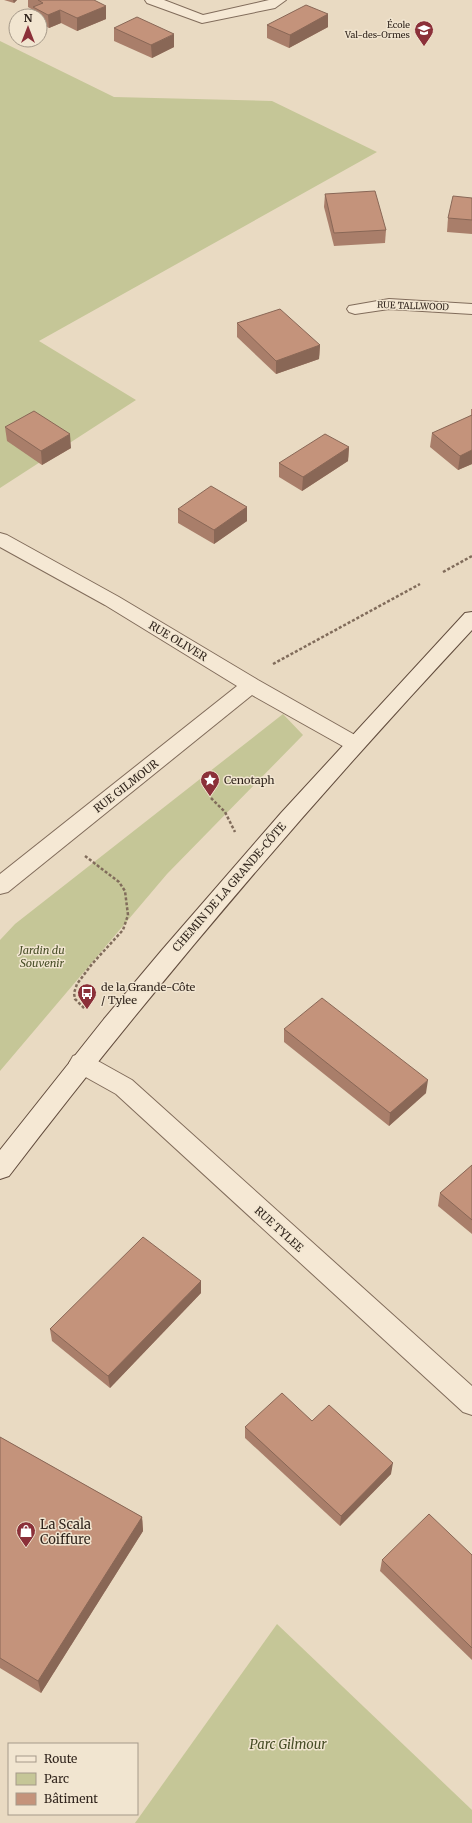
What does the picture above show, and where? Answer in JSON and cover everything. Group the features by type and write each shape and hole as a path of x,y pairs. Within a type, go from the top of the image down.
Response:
{"street":[{"path":"152,0 202,19 270,5 279,0"},
{"name":"RUE TALLWOOD","path":"355,309 389,304 472,309"},
{"name":"RUE OLIVER","path":"0,539 112,601 251,685 355,744"},
{"name":"CHEMIN DE LA GRANDE-CÔTE","path":"0,1169 81,1062 242,870 355,744 472,618"},
{"name":"RUE GILMOUR","path":"0,886 216,715 251,685"},
{"name":"RUE TYLEE","path":"81,1062 124,1087 472,1403"}],"path":[{"path":"443,572 472,556"},
{"path":"271,666 420,584"},
{"path":"211,798 227,815 230,826 236,832"},
{"path":"79,851 119,882 125,891 128,915 123,930 76,984 74,993 78,1004 87,1010"}],"green space":[{"path":"0,41 8,45 8,48 14,48 114,97 272,101 377,152 39,341 136,400 0,488"},
{"name":"Jardin du Souvenir","path":"283,714 303,735 167,874 0,1071 0,940 15,924"},
{"name":"Parc Gilmour","path":"277,1624 472,1810 472,1823 135,1823"}],"building":[{"path":"38,0 94,0 106,6 77,18 60,10 48,15 48,8 33,7 43,3"},
{"path":"306,5 328,14 290,35 267,25"},
{"path":"137,17 174,34 151,45 114,28"},
{"path":"375,191 386,230 334,233 325,194"},
{"path":"453,196 472,198 472,220 448,218"},
{"path":"280,309 320,345 276,361 237,323"},
{"path":"34,411 70,434 41,451 5,427"},
{"path":"472,415 472,450 460,456 432,433"},
{"path":"325,434 349,447 303,477 279,463"},
{"path":"211,486 247,507 214,530 178,509"},
{"path":"322,998 428,1080 390,1113 284,1029"},
{"path":"472,1165 472,1220 440,1193"},
{"path":"143,1237 201,1281 108,1376 50,1329"},
{"path":"282,1393 312,1421 329,1405 393,1463 341,1516 245,1427"},
{"path":"0,1437 142,1517 38,1681 0,1658"},
{"path":"429,1514 472,1555 472,1648 382,1560"}],"place":[{"name":"École Val-des-Ormes","path":"424,47"},
{"name":"Cenotaph","path":"210,797"},
{"name":"de la Grande-Côte / Tylee","path":"87,1010"},
{"name":"La Scala Coiffure","path":"26,1548"}]}
